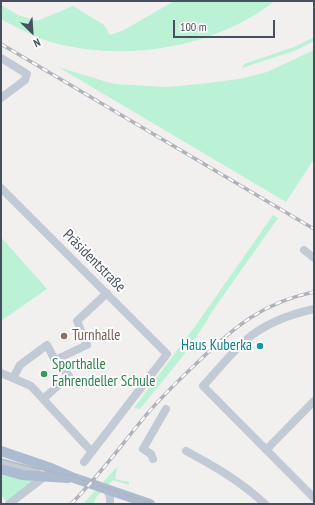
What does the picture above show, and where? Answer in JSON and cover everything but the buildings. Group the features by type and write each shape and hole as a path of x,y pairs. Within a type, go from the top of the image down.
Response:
{"main road":[{"path":"1,451 51,468 68,477 150,504"},
{"path":"1,469 22,475 68,477"}],"street":[{"path":"1,58 27,74 25,80 1,98"},
{"name":"Präsidentstraße","path":"1,188 168,354 92,452"},
{"path":"304,250 314,258"},
{"path":"55,360 87,345 77,321 107,293"},
{"path":"314,309 285,318 256,333 246,340 203,386 314,498"},
{"path":"13,378 20,365 47,345 55,360 69,376 43,398"},
{"path":"1,374 31,386 43,398 92,452 84,462"},
{"path":"266,450 314,402"},
{"path":"153,459 151,454 143,449 166,409"},
{"path":"186,451 219,468 247,488 264,504"},
{"path":"1,459 68,477"},
{"path":"1,462 29,471 68,477"},
{"path":"9,504 44,477"},
{"path":"107,489 110,497 110,504"}],"green space":[{"path":"174,1 275,1 251,17 225,30 198,40 169,47 140,50 111,51 82,49 54,43 41,39 1,19 1,5 18,15 37,21 73,6 104,25 110,35 124,30"},
{"path":"314,37 314,41 297,50 242,68 244,64 294,47"},
{"path":"314,50 314,159 286,202 58,67 114,84 167,87 239,79 267,72"},
{"path":"273,215 278,218 209,316 183,356 140,409 134,408 196,325"},
{"path":"1,237 47,289 1,321"},
{"path":"117,467 115,479 129,482 129,485 113,480 97,496 93,504 83,504"},
{"path":"1,473 34,481 7,503 1,495"}],"tram line":[{"path":"1,459 71,476 154,504"}],"railway":[{"path":"1,44 314,229"},
{"path":"71,504 101,471 159,400 225,337 265,309 296,296 314,292"}],"place":[{"name":"Turnhalle","path":"64,336"},
{"name":"Haus Kuberka","path":"260,346"},
{"name":"Sporthalle Fahrendeller Schule","path":"44,374"}]}
